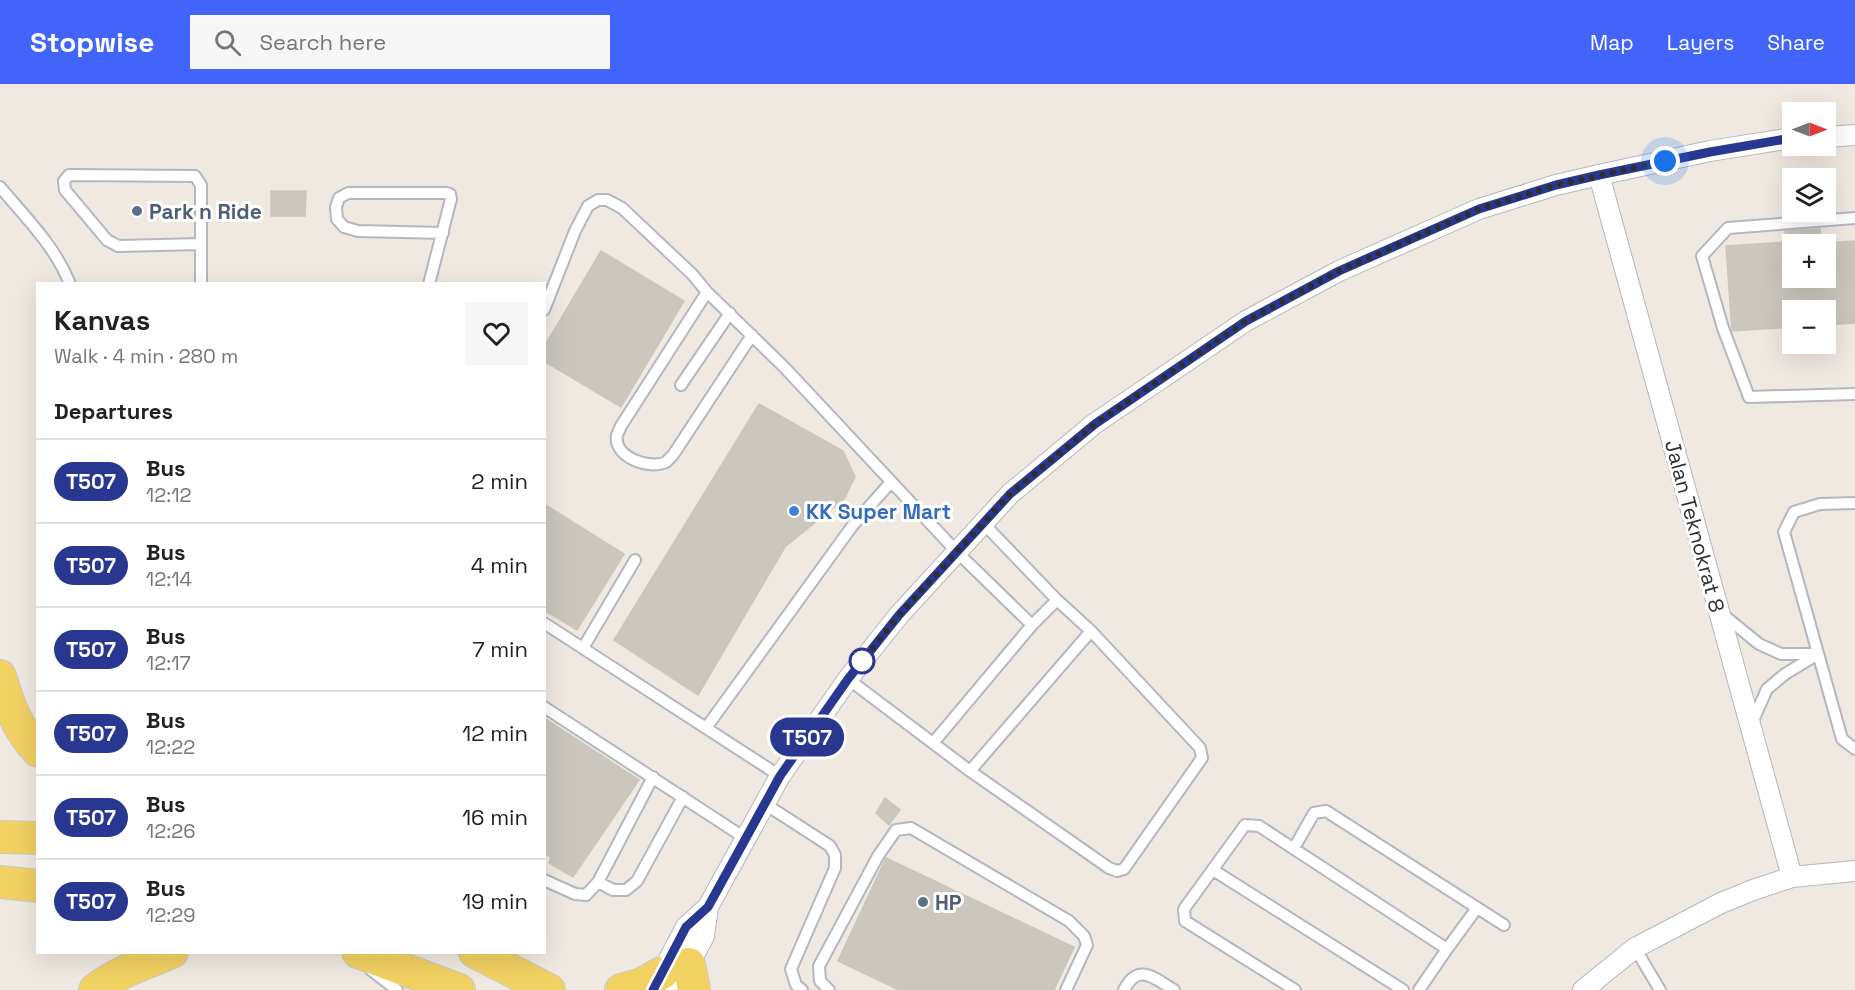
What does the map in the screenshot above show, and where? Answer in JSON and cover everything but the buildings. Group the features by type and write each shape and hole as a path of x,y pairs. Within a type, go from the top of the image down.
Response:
{"main road":[{"path":"0,676 8,703 20,728 36,748"},
{"path":"0,837 36,838"},
{"path":"0,882 36,886"},
{"path":"95,990 103,983 167,954"},
{"path":"356,954 459,990"},
{"path":"479,954 550,989"},
{"path":"621,990 642,984 675,981"}],"street":[{"path":"1836,136 1855,135"},
{"path":"675,981 686,927 708,907 780,776 848,679 899,615 1010,494 1095,424 1246,321 1339,271 1479,209 1556,185 1599,175 1782,140"},
{"name":"Jalan Teknokrat 8","path":"1599,175 1792,877"},
{"path":"1583,990 1635,948 1722,903 1792,877 1855,871"},
{"path":"675,981 704,936 708,907"}],"lane":[{"path":"201,244 118,246 107,240 65,190 64,181 69,175 195,176 201,185 201,244 201,282"},
{"path":"0,187 51,247 64,267 69,282"},
{"path":"430,282 443,233 451,199 450,194 348,193 339,198 336,207 337,219 344,227 358,231 443,233"},
{"path":"546,305 575,231 588,206 598,200 607,200 622,208 692,274 707,292 785,368 957,552 1032,625"},
{"path":"1855,218 1728,228 1702,256 1723,328 1749,397 1855,394"},
{"path":"707,292 621,426 617,436 618,444 629,458 646,464 657,464 673,455 752,335"},
{"path":"681,385 730,314"},
{"path":"706,728 853,525 891,482"},
{"path":"1855,504 1820,504 1794,512 1784,532 1842,739 1855,749"},
{"path":"848,679 970,771 1109,868 1117,871 1124,869 1202,758 1200,748 1091,631 1057,600 983,524"},
{"path":"583,648 635,560"},
{"path":"933,743 1032,625 1057,600"},
{"path":"1719,611 1759,644 1781,654 1818,654"},
{"path":"546,624 780,776"},
{"path":"970,771 1091,631"},
{"path":"1750,726 1767,689 1785,674 1818,654"},
{"path":"546,708 745,838"},
{"path":"546,881 575,894 586,896 598,882 653,777"},
{"path":"598,882 613,890 626,890 637,881 683,798"},
{"path":"765,804 830,846 835,855 835,868 791,969 796,985 802,990"},
{"path":"1294,848 1314,813 1326,811 1504,925"},
{"path":"1295,990 1185,921 1184,909 1245,825 1259,826 1447,949"},
{"path":"829,990 820,981 819,966 878,856 897,830 911,828 1069,921 1084,936 1087,945 1066,990"},
{"path":"1213,870 1403,990"},
{"path":"1419,990 1477,908"},
{"path":"1635,948 1660,990"},
{"path":"354,954 397,990"},
{"path":"1124,990 1130,979 1138,974 1147,974 1174,990"}],"bus line":[{"name":"T507","path":"653,990 686,927 708,907 780,776 848,679 899,615 1010,494 1095,424 1246,321 1339,271 1479,209 1556,185 1599,175 1782,140"}],"place":[{"name":"Park n Ride","path":"137,211"},
{"name":"KK Super Mart","path":"794,511"},
{"name":"HP","path":"923,902"}],"route":[{"path":"862,661 861,663 899,615 1010,494 1095,424 1246,321 1339,271 1479,209 1556,185 1665,161"}]}
